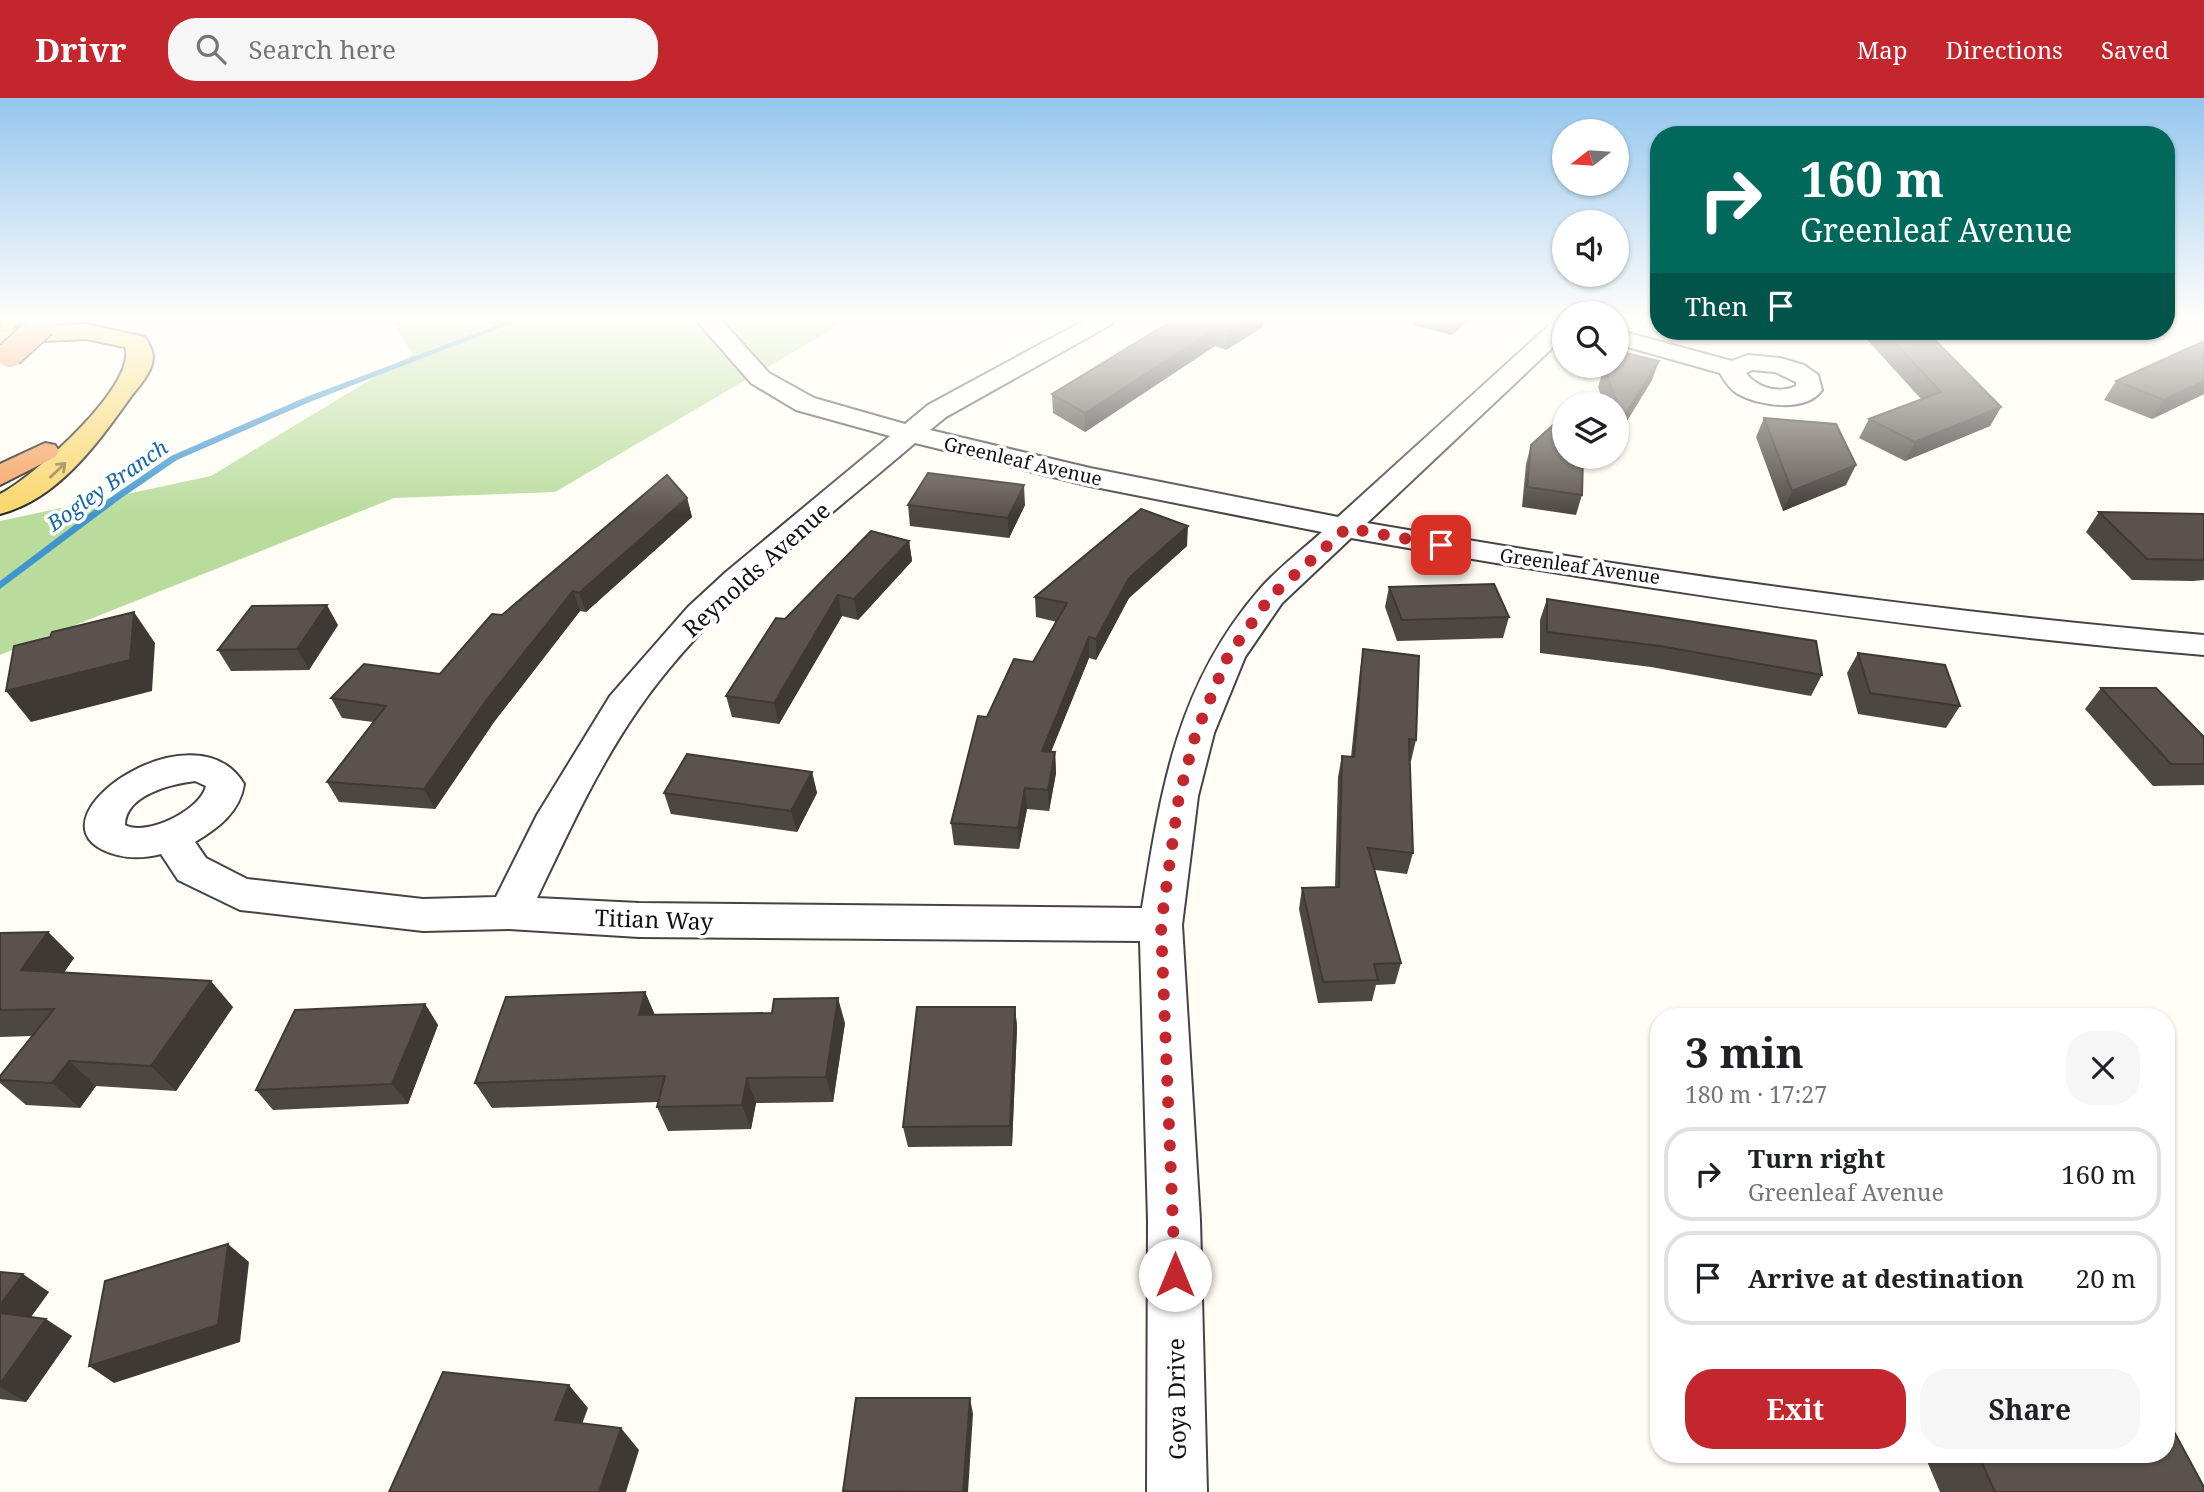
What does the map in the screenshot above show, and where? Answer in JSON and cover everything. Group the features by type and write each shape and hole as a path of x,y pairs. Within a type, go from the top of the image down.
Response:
{"highway":[{"path":"0,476 45,452"}],"main road":[{"path":"0,488 17,479 45,452 100,385"},
{"path":"0,505 46,481 65,463 126,385"}],"street":[{"name":"Greenleaf Avenue","path":"772,385 784,394 831,413 912,434 1090,477 1347,528 1489,553 1922,616 2027,630 2204,645"},
{"name":"Reynolds Avenue","path":"509,913 588,760 623,704 665,653 737,579 937,411 984,385"},
{"name":"Goya Drive","path":"1177,1492 1174,1220 1161,925 1179,796 1196,733 1228,656 1271,596 1499,385"},
{"name":"Titian Way","path":"171,838 192,870 240,894 423,915 509,913 639,920 1161,925"}],"green space":[{"path":"362,385 737,385 555,492 394,498 0,655 0,521 211,476"}],"building":[{"path":"1067,385 1128,385 1085,413 1052,394"},
{"path":"1610,385 1644,385 1629,408 1629,392 1613,392"},
{"path":"1935,385 1979,385 2001,407 1915,442 1869,419 1941,392"},
{"path":"2126,385 2195,385 2164,400"},
{"path":"1764,418 1836,424 1856,465 1792,491"},
{"path":"1552,426 1552,469 1583,469 1582,495 1527,487 1531,445"},
{"path":"928,473 1024,485 1008,518 908,505"},
{"path":"667,475 687,498 579,593 573,591 485,702 424,789 327,782 386,706 331,698 364,664 440,674 492,614 502,615"},
{"path":"1141,509 1188,526 1129,578 1096,639 1089,637 1042,751 1055,752 1048,790 1025,788 1018,828 951,823 978,716 987,717 1014,659 1033,662 1067,603 1035,597"},
{"path":"2099,512 2204,514 2204,560 2147,559"},
{"path":"871,531 909,541 854,599 838,595 774,703 726,696 776,618 785,619"},
{"path":"1494,584 1509,617 1402,620 1389,587"},
{"path":"1547,599 1816,641 1822,675 1660,646 1547,632"},
{"path":"327,605 297,649 218,650 252,606"},
{"path":"134,612 130,660 6,691 14,646 50,637 52,632"},
{"path":"1363,649 1419,656 1416,740 1409,739 1413,853 1368,848 1401,963 1374,964 1378,980 1323,982 1302,888 1339,887 1342,756 1354,757"},
{"path":"1858,653 1945,665 1960,706 1870,693"},
{"path":"2101,688 2156,688 2204,737 2204,764 2171,764"},
{"path":"687,754 812,772 791,811 664,793"},
{"path":"48,932 21,970 211,981 151,1066 69,1061 52,1083 0,1080 0,1076 54,1009 0,1010 0,933"},
{"path":"645,992 639,1015 772,1013 774,999 838,998 826,1077 747,1078 742,1105 657,1107 665,1076 475,1083 506,997"},
{"path":"425,1004 392,1084 256,1090 295,1010"},
{"path":"917,1007 1015,1007 1010,1126 903,1127"},
{"path":"228,1244 218,1325 89,1366 105,1281"},
{"path":"0,1272 23,1274 0,1305"},
{"path":"0,1313 46,1319 0,1384"},
{"path":"443,1372 569,1385 555,1420 621,1428 599,1492 389,1492"},
{"path":"856,1398 970,1398 963,1492 843,1491"},
{"path":"2175,1433 2204,1487 2204,1492 1995,1492 1982,1463 2175,1463"}],"waterway":[{"name":"Bogley Branch","path":"0,586 117,497 174,458 346,385"}],"route":[{"path":"1175,1275 1161,925 1179,796 1196,733 1228,656 1271,596 1347,528 1441,545"}]}
